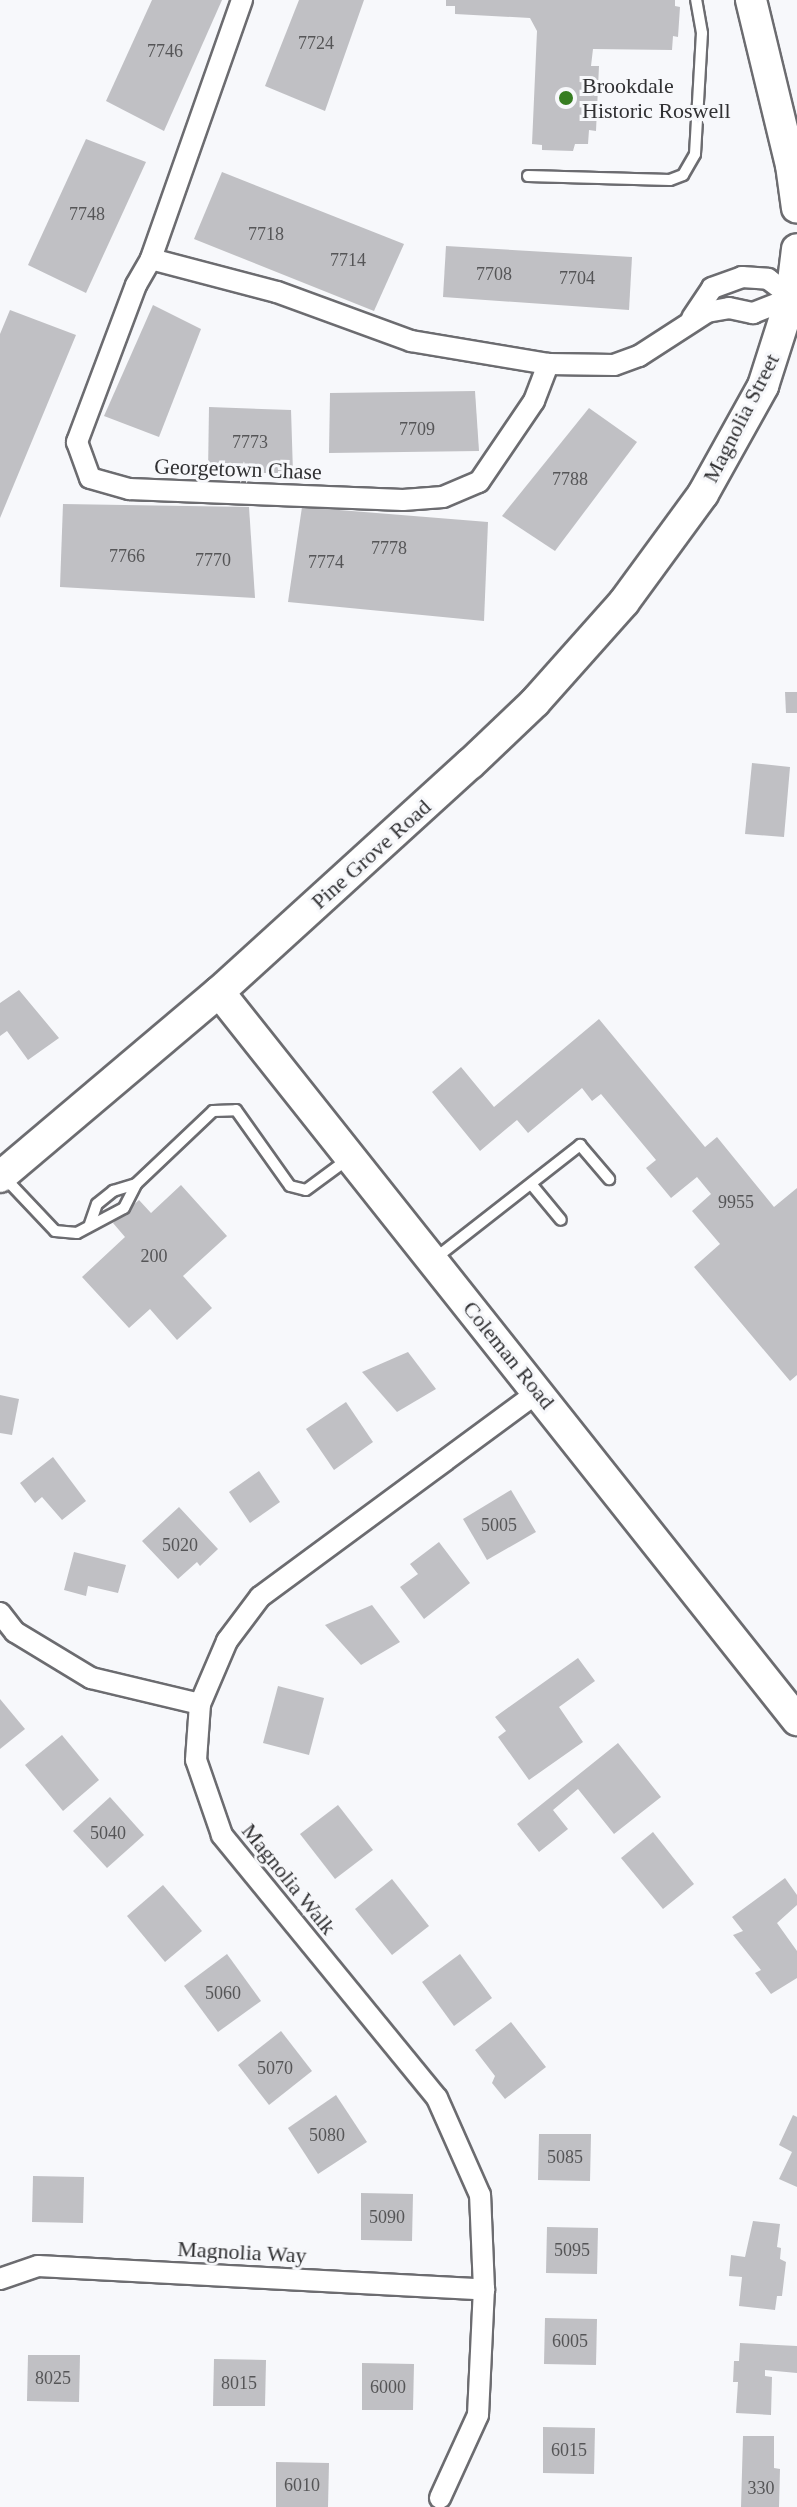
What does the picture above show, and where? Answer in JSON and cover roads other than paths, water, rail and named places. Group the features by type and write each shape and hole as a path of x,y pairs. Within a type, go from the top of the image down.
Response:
{"main road":[{"path":"751,0 791,165 797,208"},
{"name":"Magnolia Street","path":"703,494 763,386 794,300 797,249"},
{"name":"Pine Grove Road","path":"1,1175 219,992 535,702 624,602 703,494"},
{"name":"Coleman Road","path":"219,992 797,1720"}],"street":[{"name":"Georgetown Chase","path":"242,0 151,259 136,285 77,442 90,478 129,489 403,500 443,497 479,482 534,401 548,364"},
{"path":"151,259 277,292 411,341 548,364 614,365 660,344 692,318 712,288 742,277 768,279 794,300"},
{"path":"692,318 729,308 753,313 794,300"},
{"name":"Magnolia Walk","path":"440,2498 478,2415 484,2289 480,2195 437,2098 222,1835 196,1760 200,1704 227,1641 260,1597 538,1392"},
{"path":"0,1613 15,1632 91,1678 200,1704"},
{"name":"Magnolia Way","path":"0,2279 38,2266 484,2289"}],"lane":[{"path":"528,176 670,180 683,175 695,154 702,33 696,0"},
{"path":"1,1175 55,1231 77,1233 124,1208 136,1184 213,1111 236,1110 290,1186 306,1190 351,1157"},
{"path":"433,1260 580,1145 609,1179"},
{"path":"90,1224 97,1204 113,1191 136,1184"},
{"path":"532,1185 561,1220"}],"place":[{"name":"Brookdale Historic Roswell","path":"566,98"}]}
